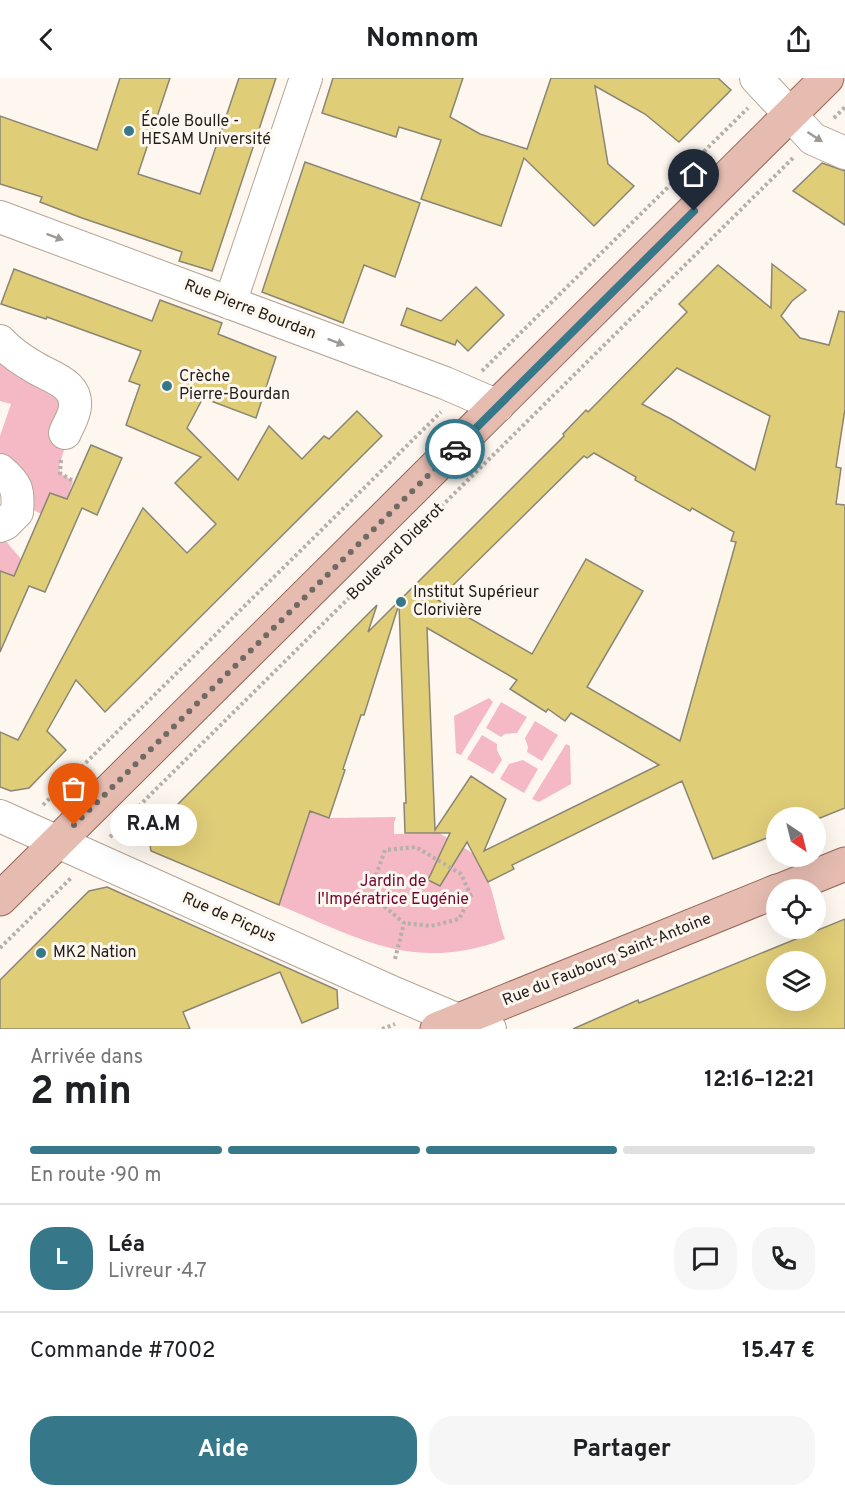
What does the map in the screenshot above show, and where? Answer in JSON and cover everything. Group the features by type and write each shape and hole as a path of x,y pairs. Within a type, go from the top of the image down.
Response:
{"main road":[{"name":"Boulevard Diderot","path":"0,899 827,78"},
{"path":"808,879 845,864"},
{"name":"Rue du Faubourg Saint-Antoine","path":"452,1026 766,896"}],"street":[{"path":"230,303 306,78"},
{"path":"762,84 813,138 845,153"},
{"name":"Rue Pierre Bourdan","path":"1,221 230,303 462,390 498,406"},
{"path":"0,341 11,352 33,367 65,383 74,394 76,408 63,445"},
{"path":"0,470 13,480 19,495 17,512 0,526"},
{"name":"Rue de Picpus","path":"11,821 452,1026 490,1029"}],"path":[{"path":"11,821 462,390 762,84"},
{"name":"Boulevard Diderot","path":"0,948 92,857 155,789 845,107"},
{"path":"63,445 60,473 73,481"},
{"path":"416,847 461,874 471,896 459,919 431,926 404,923 386,907 374,881 385,850 416,847"},
{"path":"395,959 404,923"}],"green space":[{"path":"0,350 59,387 67,441 59,466 60,473 73,481 67,499 51,493 41,514 28,507 0,461 0,436 11,404 0,401"},
{"path":"0,539 4,539 21,559 14,576 0,571"},
{"path":"489,698 493,702 461,755 456,753 454,716"},
{"path":"501,702 527,717 517,733 505,734 501,737 486,728"},
{"path":"535,721 558,735 542,761 527,752 525,738"},
{"path":"482,735 497,744 502,760 493,774 467,759"},
{"path":"566,744 570,746 571,784 539,802 532,799"},
{"path":"523,760 538,769 524,793 500,779 509,764"},
{"name":"Jardin de l'Impératrice Eugénie","path":"310,811 329,818 396,817 394,834 439,833 449,839 441,856 462,847 472,853 480,862 491,887 505,939 473,949 443,953 415,952 389,948 362,940 279,905"}],"building":[{"name":"École Boulle - HESAM Université","path":"120,78 170,78 138,174 200,194 239,78 276,78 212,271 179,261 182,252 82,218 40,202 42,197 0,184 0,116 97,150"},
{"path":"333,78 463,78 450,117 480,134 527,149 551,78 718,78 731,90 679,142 645,114 595,86 608,164 634,186 594,226 524,158 501,226 421,199 441,140 399,127 396,137 322,113"},
{"path":"305,162 420,203 395,277 364,265 343,323 262,292"},
{"path":"822,163 845,171 845,225 793,191"},
{"path":"772,264 806,290 792,301 781,316 800,338 829,345 839,311 845,312 845,409 836,467 841,468 836,504 845,505 845,808 826,816 826,807 766,807 766,838 713,859 682,781 512,865 514,869 488,882 467,842 440,886 428,880 450,833 405,833 399,604 364,715 361,715 343,769 345,770 329,818 310,811 279,905 151,851 148,834 377,605 368,632 564,436 563,434 586,410 588,412 687,312 679,304 718,265 771,308","holes":["677,368 770,416 755,470 642,404","594,453 636,477 635,480 690,511 692,508 734,532 731,541 736,542 680,741 587,687 643,591 586,559 532,654 438,600 584,456 587,458","427,628 517,680 510,689 546,712 548,709 565,721 571,713 659,765 484,851 506,799 471,776 435,830"]},
{"path":"14,269 152,321 160,300 222,323 218,334 276,357 256,418 203,398 187,428 238,480 269,426 302,459 324,436 329,439 357,411 382,436 105,712 76,680 47,731 66,750 29,788 11,791 0,787 0,732 18,740 143,508 187,553 216,524 175,483 201,457 126,425 140,385 129,381 141,351 47,317 46,319 1,304"},
{"path":"476,287 504,315 468,351 457,340 455,345 401,325 407,308 441,321"},
{"path":"91,445 122,458 97,515 82,508 45,592 29,586 0,652 0,571 14,576 50,493 67,499"},
{"path":"107,887 337,990 338,1008 302,1023 280,972 183,1012 190,1029 0,1029 0,980 89,891"},
{"path":"845,919 845,1029 573,1029 638,1000 639,1003 766,951 766,1011 826,1011 826,951 767,951 796,939 826,939 826,927"}],"way so far":[{"path":"74,825 455,449"}],"place":[{"name":"École Boulle - HESAM Université","path":"129,131"},
{"name":"Crèche Pierre-Bourdan","path":"167,386"},
{"name":"Institut Supérieur Clorivière","path":"401,602"},
{"name":"R.A.M","path":"74,825"},
{"name":"MK2 Nation","path":"41,953"}],"route":[{"path":"455,449 694,211"}]}
